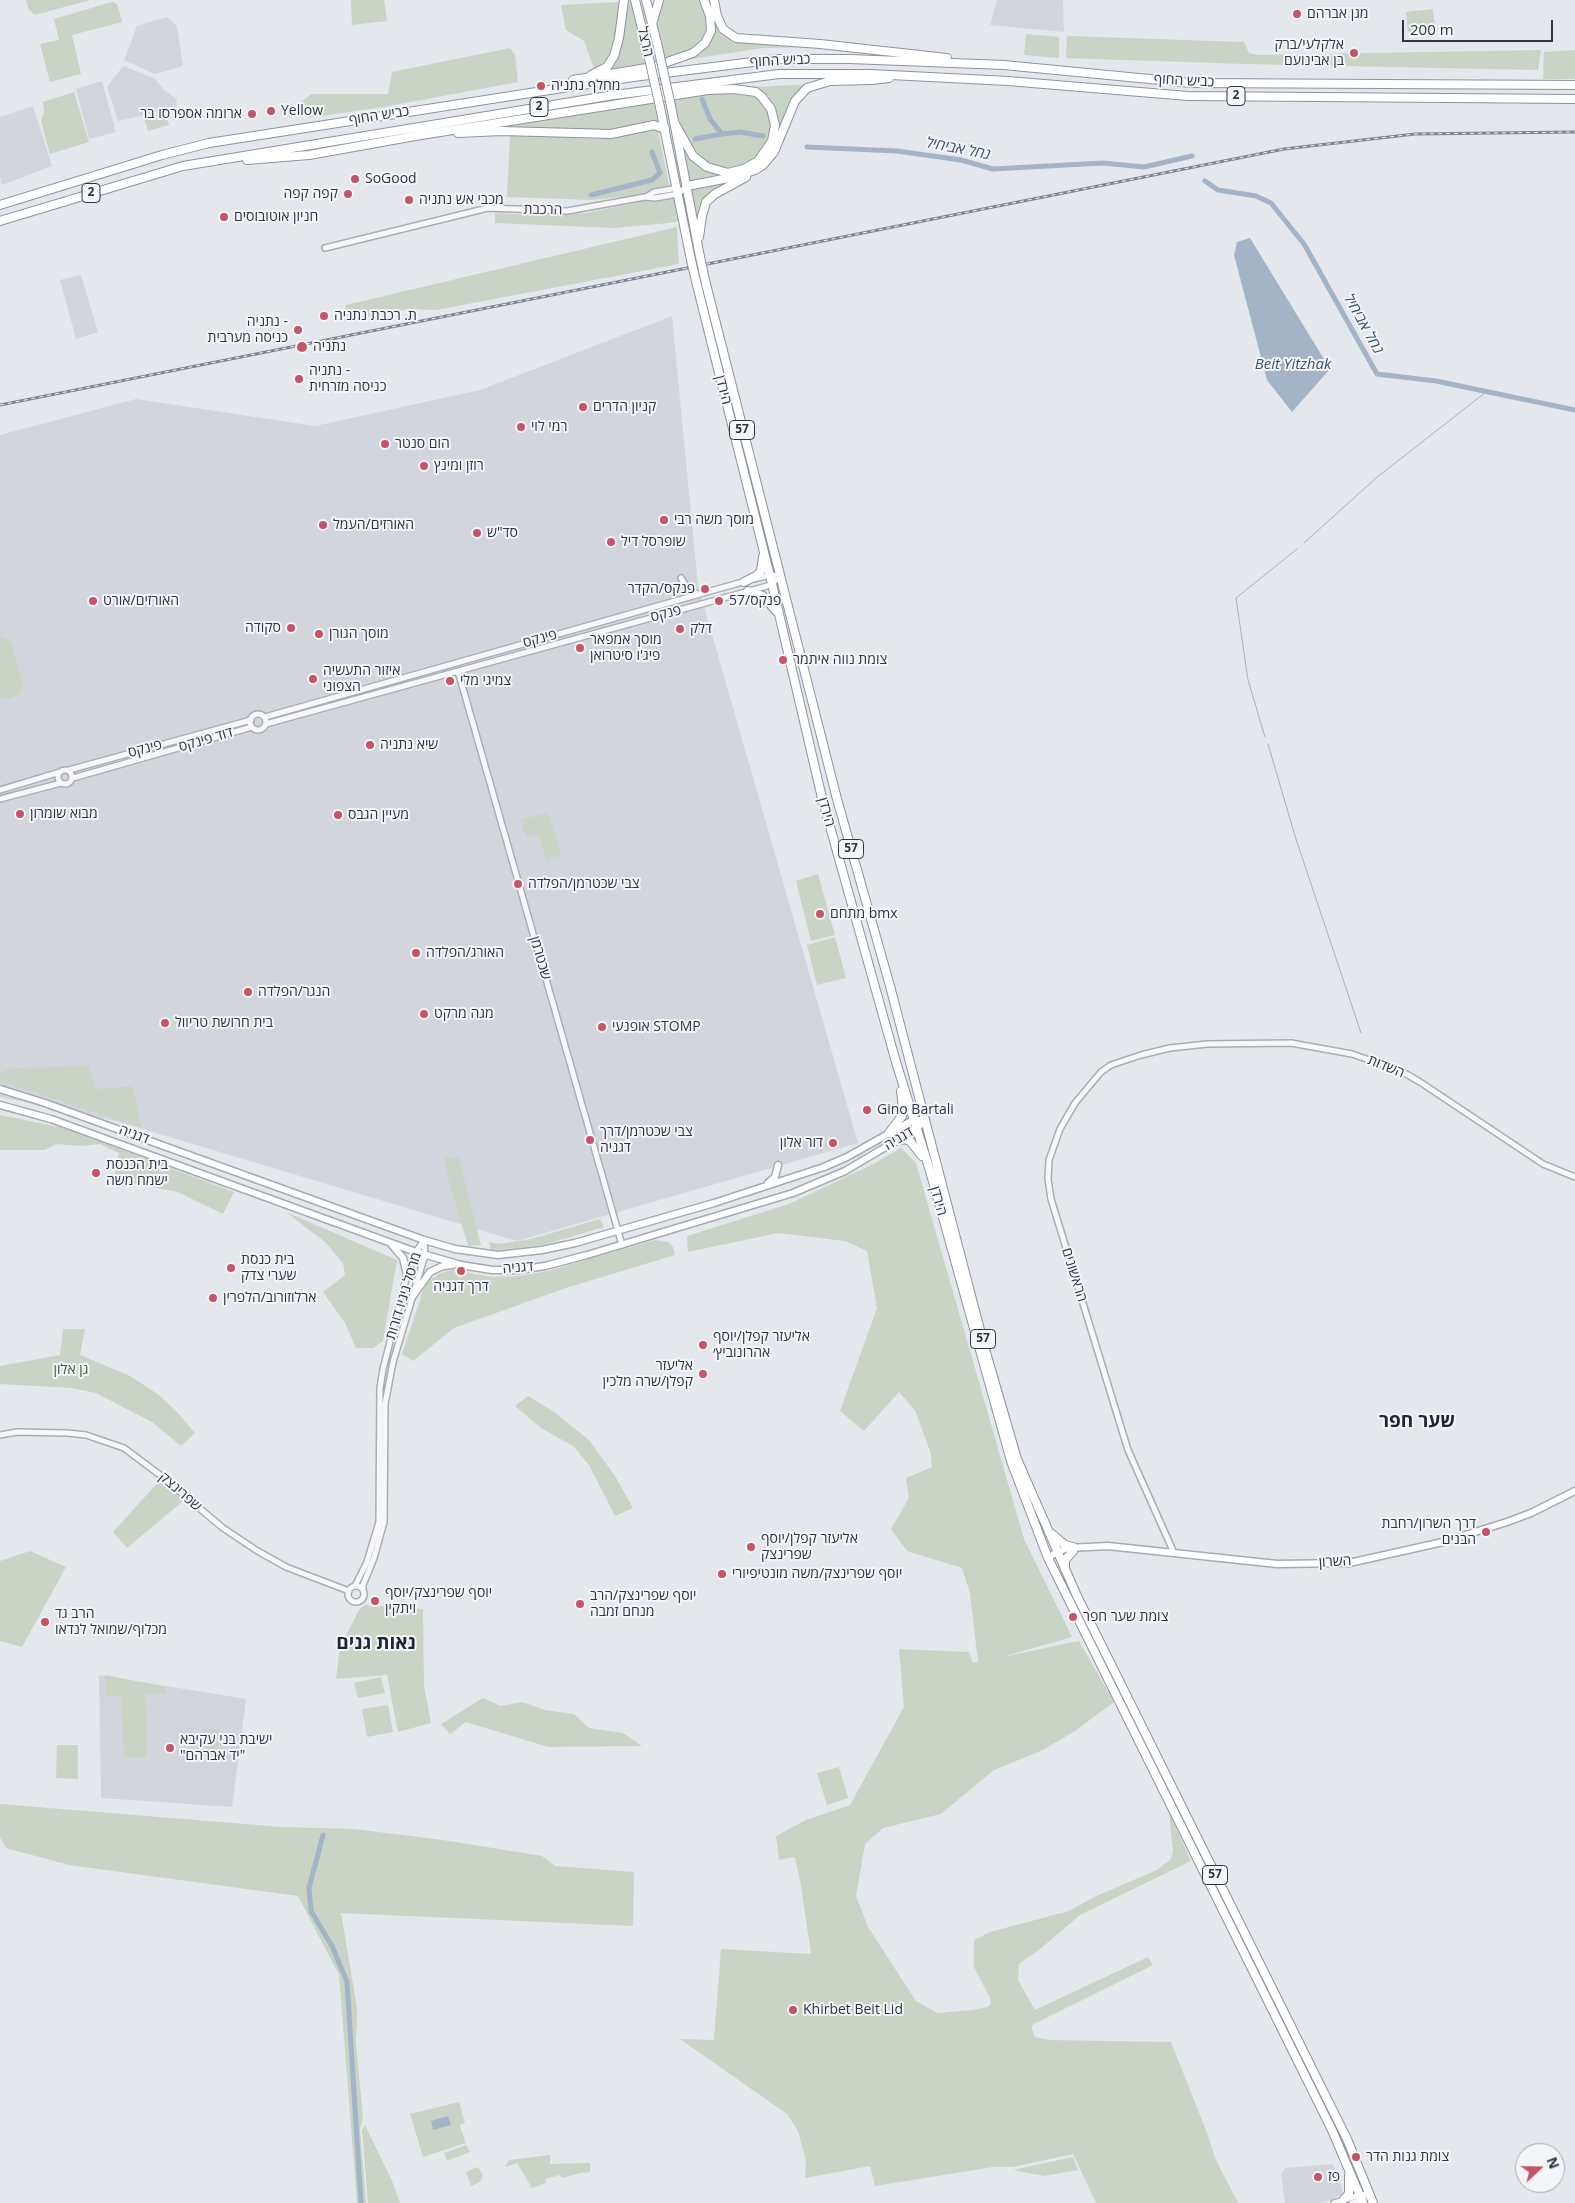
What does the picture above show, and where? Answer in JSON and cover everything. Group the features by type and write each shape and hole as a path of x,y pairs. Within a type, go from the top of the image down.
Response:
{"highway":[{"path":"536,92 593,74 607,67 617,49 624,0"},
{"name":"הרצל","path":"635,0 665,129"},
{"name":"הרצל","path":"646,0 666,82"},
{"path":"653,28 654,14 659,0"},
{"path":"573,80 653,67 693,53 705,43 710,31 710,16 704,0"},
{"path":"714,0 717,16 723,29 736,38 829,44 1004,65"},
{"name":"כביש החוף","path":"0,205 162,155 209,143 703,67 777,59 850,59 1004,65 1191,83 1575,85"},
{"name":"כביש החוף","path":"0,221 183,166 614,95 779,74 871,74 1008,81 1188,96 1575,99"},
{"path":"421,135 502,131 611,134 654,125 665,129 672,168 680,180 681,190 746,174 763,165 778,145 790,108 799,94 807,88 830,81 872,80 897,76"},
{"name":"הירדן","path":"666,82 674,122 681,190 697,285 770,574 822,798 1011,1461 1048,1558"},
{"path":"183,166 309,155 421,135 708,90 734,89 756,92 762,96 771,109 774,117 774,134 769,148 758,161 744,169 721,172 707,167 693,156 674,122"},
{"path":"698,247 706,202 715,194 756,172 770,158"},
{"name":"הירדן","path":"681,190 691,209 706,284 837,799 926,1120 985,1349 1015,1450 1058,1554"},
{"path":"744,582 761,571 764,559 762,545"},
{"path":"748,591 763,596 773,606 780,618"},
{"path":"889,1133 898,1123 903,1108 896,1062"},
{"path":"895,1141 905,1139 910,1141 927,1163"},
{"path":"1048,1531 1061,1543 1073,1549 1065,1560 1066,1573"},
{"name":"57","path":"1058,1554 1342,2130 1373,2203"},
{"name":"57","path":"1048,1558 1332,2130 1361,2199"},
{"path":"1344,2199 1349,2194 1350,2187 1348,2166"}],"main road":[{"name":"דגניה","path":"0,1089 45,1103 424,1240 455,1249 498,1255 542,1250 618,1231 760,1188 847,1157 913,1120 926,1120"},
{"name":"דגניה","path":"0,1105 51,1119 424,1255 457,1264 492,1270 518,1270 587,1256 801,1190 845,1172 916,1129 926,1120"},
{"path":"760,1188 775,1177 778,1165"},
{"path":"390,1242 403,1258 407,1276"},
{"path":"413,1296 430,1272 442,1266 457,1264"},
{"name":"השרון","path":"1048,1558 1073,1549 1108,1546 1278,1564 1349,1563 1443,1542 1507,1522 1531,1513 1575,1491"}],"street":[{"name":"הרכבת","path":"325,248 488,208 567,210 645,197 654,192 681,190"},
{"name":"פינקס","path":"265,717 770,574 780,576"},
{"path":"748,591 772,584 780,576"},
{"path":"681,578 688,589 699,595"},
{"name":"פנקס","path":"266,724 748,591"},
{"name":"שכטרמן","path":"458,671 622,1245"},
{"path":"255,714 265,717 266,724 259,730 252,726 251,720 255,714"},
{"name":"פינקס","path":"69,770 251,720"},
{"name":"דוד פינקס","path":"73,778 252,726"},
{"path":"0,790 64,770 69,770 73,778 69,784 61,783 0,799"},
{"path":"60,772 58,777 61,783"},
{"name":"השדות","path":"1170,1048 1244,1042 1291,1043 1369,1059 1401,1071 1431,1088 1543,1164 1575,1177"},
{"name":"הראשונים","path":"1170,1048 1111,1065 1101,1072 1075,1103 1060,1129 1049,1160 1048,1179 1056,1217 1128,1450 1174,1553"},
{"name":"מרסל ניניו דורות","path":"355,1586 368,1562 380,1522 380,1388 385,1360 407,1276 416,1252 424,1240"},
{"name":"מרסל ניניו דורות","path":"363,1589 384,1522 385,1404 393,1362 424,1255 424,1240"},
{"name":"שפרינצק","path":"0,1435 17,1432 67,1433 86,1435 124,1448 160,1475 223,1528 256,1550 286,1566 349,1591"},
{"path":"355,1586 363,1589 364,1597 358,1602 350,1600 349,1591 355,1586"},
{"path":"1352,2203 1370,2194"},
{"path":"1334,2203 1344,2199 1361,2199"}],"shaded area":[{"path":"997,0 1063,0 1064,32 990,25"},
{"path":"167,17 177,26 183,66 155,74 124,60 137,26"},
{"path":"123,66 154,78 164,90 177,99 176,108 118,121 107,87"},
{"path":"102,81 116,132 89,139 76,89"},
{"path":"33,106 52,166 2,185 0,176 0,117"},
{"path":"81,275 98,332 76,339 60,280"},
{"path":"672,316 698,586 858,1143 517,1241 116,1121 0,1097 0,435 136,399 315,426 480,390"},
{"name":"ישיבת בני עקיבא \"יד אברהם\"","path":"99,1675 246,1699 232,1807 101,1798"},
{"path":"1333,2164 1342,2188 1342,2194 1322,2203 1285,2203 1281,2174 1286,2168"}],"green space":[{"path":"26,0 90,0 35,15 29,10"},
{"path":"351,0 384,0 387,21 352,25"},
{"path":"626,0 631,0 645,65 602,73 617,58 620,50"},
{"path":"663,0 700,0 706,12 707,30 702,41 691,50 672,58 664,58 657,31 658,14"},
{"path":"708,0 711,0 721,31 731,40 748,43 820,47 763,48 685,60 694,55 710,39"},
{"path":"112,2 117,4 122,22 72,35 81,74 50,82 40,44 59,40 54,19"},
{"path":"619,2 615,38 609,59 594,69 584,41 566,30 561,5"},
{"path":"1433,9 1435,29 1408,32 1406,12"},
{"path":"1026,34 1059,37 1059,58 1024,55"},
{"path":"1067,36 1244,42 1249,53 1258,55 1541,50 1538,70 1244,64 1066,58"},
{"path":"510,48 515,55 518,82 389,106 308,118 293,109 311,94 388,94 392,72"},
{"path":"1575,50 1575,79 1543,79 1544,52"},
{"path":"811,84 806,87 777,144 754,169 688,184 680,136 692,157 728,174 765,155 775,117 755,87"},
{"path":"74,92 89,142 50,154 41,121 44,112 43,102"},
{"path":"709,93 747,93 760,99 769,110 772,125 769,140 756,159 743,166 728,170 714,167 695,154 677,117 674,98"},
{"path":"654,103 658,123 645,122 615,130 510,128 509,124"},
{"path":"165,112 169,125 148,131 144,119"},
{"path":"658,130 669,185 641,195 590,200 507,197 510,135 606,139"},
{"path":"739,177 713,192 698,238 689,187"},
{"path":"674,198 679,221 669,223 614,228 495,223 495,213 540,215 586,213 644,201 656,202"},
{"path":"677,227 679,264 436,310 409,309 344,321 346,305"},
{"path":"0,636 6,638 11,643 23,684 18,695 9,699 0,698"},
{"path":"548,812 561,855 546,860 538,835 526,838 521,820"},
{"path":"818,874 835,935 811,941 796,881"},
{"path":"835,937 846,978 817,985 807,945"},
{"path":"88,1066 96,1089 132,1086 142,1128 0,1081 0,1073 11,1068"},
{"path":"0,1115 64,1128 234,1192 223,1214 178,1192 113,1180 119,1153 100,1144 82,1146 56,1144 45,1150 0,1150"},
{"path":"901,1148 916,1163 1024,1539 1072,1637 1002,1657 1079,1641 1114,1702 1075,1731 1043,1750 994,1770 941,1814 883,1828 865,1844 856,1896 868,1927 916,2001 938,2013 988,2007 991,2004 990,1998 974,1967 974,1940 990,1932 1069,1911 1094,1897 1157,1870 1171,1859 1173,1851 1169,1812 1191,1861 1080,1915 1039,1950 1019,1964 1018,1980 1035,2010 1148,1957 1153,1965 1032,2025 1032,2029 1035,2037 1049,2040 1171,2042 1215,2158 1238,2203 1096,2203 1073,2154 1013,2167 993,2167 875,2186 870,2166 805,2178 806,2161 798,2131 787,2114 680,2039 714,2040 721,1949 811,1954 795,1857 779,1860 776,1836 806,1820 850,1805 904,1707 899,1649 969,1652 973,1663 978,1662 970,1593 962,1568 907,1551 891,1529 909,1498 906,1478 932,1467 931,1454 915,1410 899,1392 864,1431 840,1411 877,1308 867,1251 845,1241 778,1233 688,1252 687,1236 789,1204 873,1164"},
{"path":"459,1157 481,1245 468,1246 448,1178 444,1158"},
{"path":"286,1212 397,1260 383,1341 373,1348 356,1348 345,1323 323,1292 345,1275 343,1263 325,1242"},
{"path":"600,1219 604,1227 543,1245 491,1251 489,1242 499,1244 531,1239"},
{"path":"655,1240 668,1242 673,1247 675,1255 566,1288 454,1328 413,1361 402,1354 426,1282 441,1273 452,1270 493,1277 519,1276 548,1271"},
{"name":"גן אלון","path":"63,1329 85,1329 80,1355 130,1376 159,1395 195,1433 181,1446 152,1422 96,1393 72,1388 0,1384 0,1366 60,1355"},
{"path":"528,1396 554,1412 589,1440 615,1476 633,1508 615,1516 589,1465 573,1446 541,1428 515,1406"},
{"path":"161,1479 183,1501 127,1548 113,1532"},
{"path":"30,1551 66,1567 22,1647 0,1641 0,1561"},
{"path":"365,1605 423,1609 424,1686 431,1723 398,1732 387,1675 336,1679 340,1647 359,1610"},
{"path":"105,1675 165,1687 166,1694 146,1694 147,1757 124,1757 121,1697 105,1696"},
{"path":"381,1677 385,1693 358,1698 354,1683"},
{"path":"483,1698 501,1706 522,1702 545,1710 574,1714 589,1728 623,1733 642,1746 548,1747 466,1722 450,1734 441,1724"},
{"path":"388,1705 393,1732 367,1737 362,1709"},
{"path":"205,1729 218,1729 218,1754 205,1754"},
{"path":"57,1745 78,1745 78,1779 56,1778"},
{"path":"839,1767 848,1798 827,1805 817,1773"},
{"path":"0,1804 282,1827 354,1829 443,1840 542,1856 555,1866 634,1872 633,1926 341,1913 357,2008 356,2044 363,2118 360,2128 366,2203 357,2203 339,1975 298,1896 69,1865 6,1848 0,1837"},
{"path":"459,2102 465,2123 460,2125 466,2143 423,2157 410,2114"},
{"path":"365,2125 392,2181 400,2203 368,2203 362,2130"},
{"path":"466,2145 470,2152 447,2161 444,2153"},
{"path":"550,2155 550,2164 590,2163 590,2172 562,2178 560,2175 545,2179 546,2183 532,2188 517,2163 505,2167 509,2160"},
{"path":"1073,2157 1078,2170 1044,2176 1013,2170"},
{"path":"478,2167 483,2175 480,2182 471,2186 466,2172"}],"water":[{"name":"Beit Yitzhak","path":"1250,238 1330,369 1292,412 1267,380 1234,255 1237,242"},
{"path":"448,2116 451,2125 433,2130 431,2121"}],"waterway":[{"path":"702,99 710,119 722,134 740,132 763,136"},
{"path":"695,139 722,134"},
{"name":"נחל אביחיל","path":"807,147 897,151 961,160 993,169 1103,163 1144,167 1192,156"},
{"path":"591,195 652,180 660,173 652,152"},
{"name":"נחל אביחיל","path":"1205,181 1218,190 1256,196 1271,203 1304,244 1377,374 1436,381 1575,410"},
{"path":"1304,543 1376,478 1486,392"},
{"path":"1265,737 1248,680 1236,598 1297,549"},
{"path":"1268,744 1295,836 1361,1033"},
{"path":"323,1835 309,1888 311,1911 332,1946 347,1982 361,2203"}],"railway":[{"path":"0,405 1284,149 1415,134 1575,132"}],"place":[{"name":"מגן אברהם","path":"1297,14"},
{"name":"אלקלעי/ברק בן אבינועם","path":"1354,53"},
{"name":"מחלף נתניה","path":"541,86"},
{"name":"Yellow","path":"271,111"},
{"name":"ארומה אספרסו בר","path":"252,114"},
{"name":"SoGood","path":"355,179"},
{"name":"קפה קפה","path":"348,194"},
{"name":"מכבי אש נתניה","path":"409,200"},
{"name":"חניון אוטובוסים","path":"224,217"},
{"name":"ת. רכבת נתניה","path":"324,316"},
{"name":"נתניה - כניסה מערבית","path":"298,330"},
{"name":"נתניה","path":"302,347"},
{"name":"נתניה - כניסה מזרחית","path":"299,379"},
{"name":"קניון הדרים","path":"583,407"},
{"name":"רמי לוי","path":"521,427"},
{"name":"הום סנטר","path":"385,444"},
{"name":"רוזן ומינץ","path":"424,466"},
{"name":"מוסך משה רבי","path":"664,520"},
{"name":"האורזים/העמל","path":"323,525"},
{"name":"סד\"ש","path":"477,533"},
{"name":"שופרסל דיל","path":"611,542"},
{"name":"פנקס/הקדר","path":"705,589"},
{"name":"האורזים/אורט","path":"93,601"},
{"name":"פנקס/57","path":"719,601"},
{"name":"סקודה","path":"291,628"},
{"name":"דלק","path":"680,629"},
{"name":"מוסך הגורן","path":"319,634"},
{"name":"מוסך אמפאר פיג'ו סיטרואן","path":"580,648"},
{"name":"צומת נווה איתמר","path":"783,660"},
{"name":"איזור התעשיה הצפוני","path":"313,679"},
{"name":"צמיגי מלי","path":"450,681"},
{"name":"שיא נתניה","path":"370,745"},
{"name":"מבוא שומרון","path":"20,814"},
{"name":"מעיין הגבס","path":"338,815"},
{"name":"צבי שכטרמן/הפלדה","path":"518,884"},
{"name":"מתחם bmx","path":"820,914"},
{"name":"האורג/הפלדה","path":"416,953"},
{"name":"הנגר/הפלדה","path":"248,992"},
{"name":"מגה מרקט","path":"424,1014"},
{"name":"בית חרושת טריוול","path":"165,1023"},
{"name":"אופנעי STOMP","path":"602,1027"},
{"name":"Gino Bartali","path":"867,1110"},
{"name":"צבי שכטרמן/דרך דגניה","path":"590,1140"},
{"name":"דור אלון","path":"833,1143"},
{"name":"בית הכנסת ישמח משה","path":"96,1173"},
{"name":"בית כנסת שערי צדק","path":"231,1268"},
{"name":"דרך דגניה","path":"461,1271"},
{"name":"ארלוזורוב/הלפרין","path":"213,1298"},
{"name":"אליעזר קפלן/יוסף אהרונוביץ׳","path":"703,1345"},
{"name":"אליעזר קפלן/שרה מלכין","path":"703,1374"},
{"name":"דרך השרון/רחבת הבנים","path":"1486,1532"},
{"name":"אליעזר קפלן/יוסף שפרינצק","path":"751,1547"},
{"name":"יוסף שפרינצק/משה מונטיפיורי","path":"722,1574"},
{"name":"יוסף שפרינצק/יוסף ויתקין","path":"375,1601"},
{"name":"יוסף שפרינצק/הרב מנחם זמבה","path":"580,1604"},
{"name":"צומת שער חפר","path":"1073,1617"},
{"name":"הרב גד מכלוף/שמואל לנדאו","path":"45,1622"},
{"name":"ישיבת בני עקיבא \"יד אברהם\"","path":"170,1748"},
{"name":"Khirbet Beit Lid","path":"793,2010"},
{"name":"צומת גנות הדר","path":"1356,2157"},
{"name":"פז","path":"1318,2177"}],"district":[{"name":"שער חפר","path":"1417,1422"},
{"name":"נאות גנים","path":"376,1644"}]}
